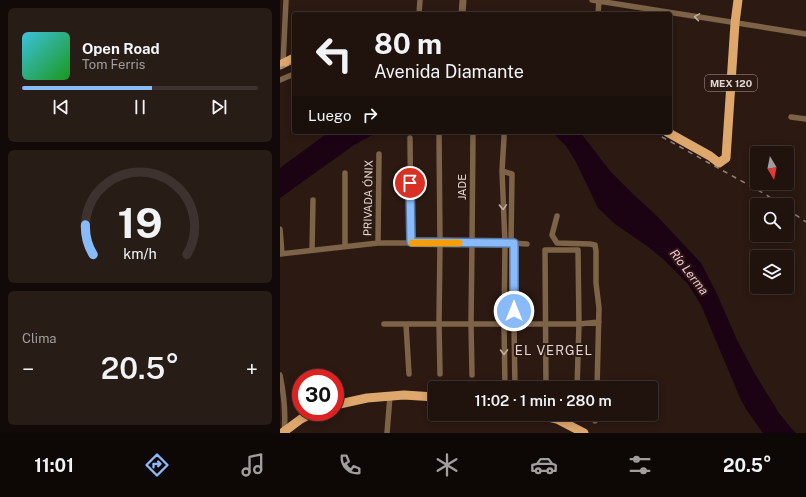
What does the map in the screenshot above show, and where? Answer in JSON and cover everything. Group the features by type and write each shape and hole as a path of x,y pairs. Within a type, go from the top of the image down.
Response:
{"main road":[{"name":"MEX 120","path":"671,134 710,156 719,163 726,158 738,0"},
{"path":"282,62 292,59"},
{"path":"344,403 367,398 390,396 404,395 428,397"},
{"path":"283,432 297,421"},
{"path":"561,421 584,433"}],"street":[{"path":"282,62 286,0"},
{"path":"419,12 420,0"},
{"path":"462,12 463,0"},
{"path":"592,0 670,12"},
{"path":"598,12 599,0"},
{"path":"672,12 806,34"},
{"path":"280,80 292,75"},
{"path":"791,117 806,119"},
{"path":"439,134 440,374"},
{"name":"JADE","path":"472,375 471,324 473,134"},
{"path":"504,134 502,171 510,243 515,381"},
{"path":"410,138 411,242"},
{"name":"PRIVADA ÓNIX","path":"378,243 379,154"},
{"path":"502,171 512,174 510,243 504,324 505,381"},
{"path":"345,173 345,246"},
{"path":"312,250 313,200"},
{"path":"557,216 552,235 557,243 596,245 596,283 600,308 597,381"},
{"path":"280,229 281,254 378,243 411,242 527,244"},
{"path":"546,381 545,250 578,250 579,324 577,381"},
{"path":"384,324 579,324 599,322"},
{"path":"406,324 409,374"},
{"path":"280,375 285,417 283,432"},
{"path":"387,433 390,396"}],"water":[{"path":"326,134 374,134 354,145 280,198 280,168"},
{"name":"Río Lerma","path":"554,134 582,134 610,171 657,216 701,263 716,292 738,342 755,374 779,413 796,433 763,433 740,398 701,305 688,284 662,258 615,224 598,208 576,162 566,146"}],"railway":[{"path":"280,68 292,64"},
{"path":"657,134 771,198"},
{"path":"794,214 806,222"}],"slow traffic":[{"path":"412,243 459,243"}],"district":[{"name":"EL VERGEL","path":"554,350"}],"route":[{"path":"410,183 411,242 514,243 514,311"}]}
